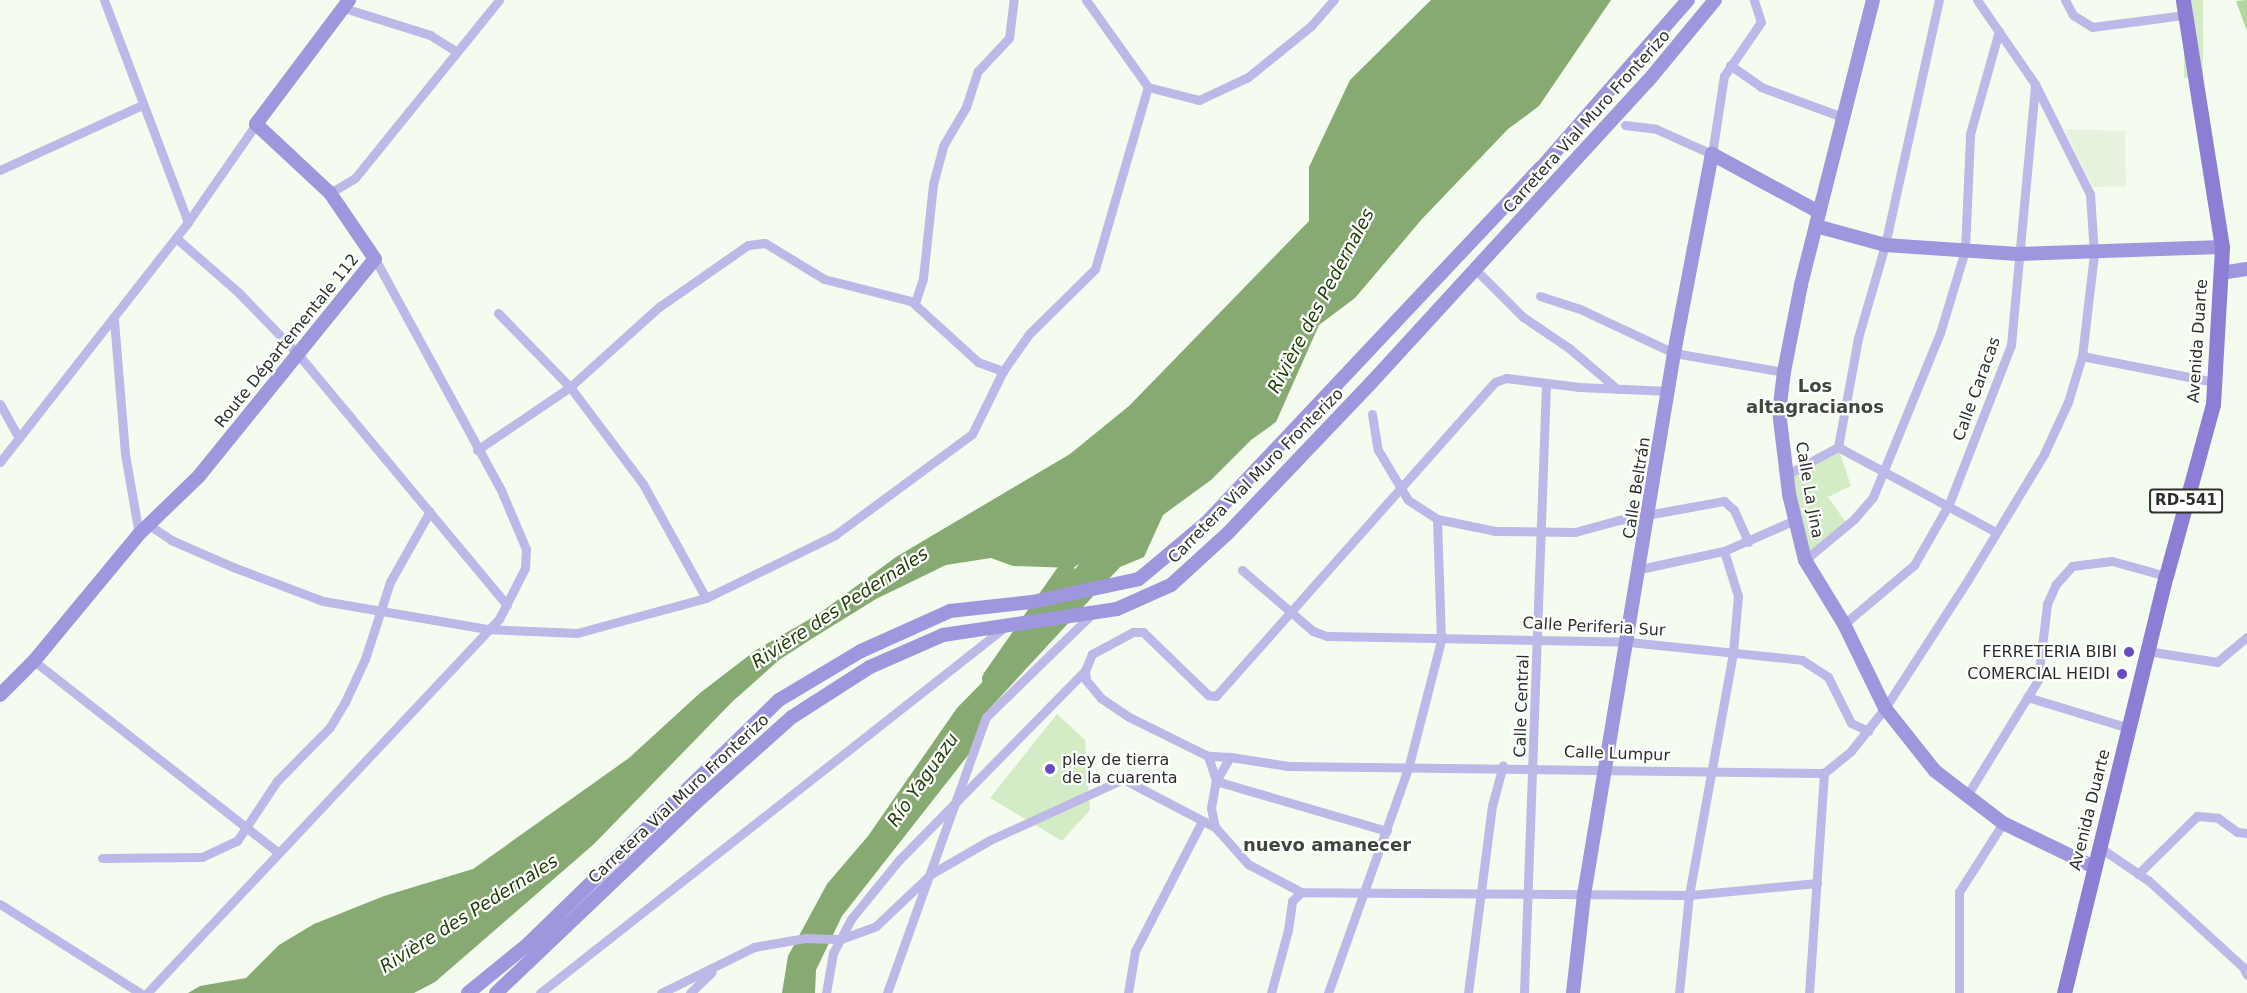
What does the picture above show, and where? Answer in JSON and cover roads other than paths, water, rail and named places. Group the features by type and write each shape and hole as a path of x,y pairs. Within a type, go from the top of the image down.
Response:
{"main road":[{"name":"Carretera Vial Muro Fronterizo","path":"468,993 528,944 779,700 861,651 950,611 1032,602 1139,579 1206,523 1541,168 1688,0"},
{"name":"Carretera Vial Muro Fronterizo","path":"496,993 701,798 792,717 904,649 943,635 1009,623 1117,609 1171,585 1228,534 1476,270 1648,81 1715,0"},
{"name":"Calle La Jina","path":"1873,0 1816,226 1784,372 1779,411 1795,520 1805,560 1844,624 1885,708 1935,771 1966,797 2003,823 2094,867"},
{"path":"256,124 346,4"},
{"name":"Avenida Duarte","path":"2064,993 2147,651 2212,404 2222,247 2184,8"},
{"name":"Route Départementale 112","path":"1,693 34,661 144,529 199,476 375,259 330,192 256,124"},
{"path":"1712,154 1820,212"},
{"name":"Calle Beltrán","path":"1573,993 1584,895 1629,642 1674,353 1712,154"},
{"path":"1816,226 1885,245 2018,255 2094,254 2222,247"},
{"path":"2221,273 2247,268"}],"street":[{"path":"104,0 188,222"},
{"path":"330,192 355,178 499,0"},
{"path":"915,303 923,278 933,184 943,146 966,107 978,71 1009,38 1014,0"},
{"path":"1086,0 1148,87 1199,100 1248,77 1311,26 1334,0"},
{"name":"Calle Beltrán","path":"1712,154 1724,76 1761,22 1754,0"},
{"path":"1838,447 1858,338 1885,245 1939,0"},
{"path":"1809,993 1824,772 1868,731 1885,708 1996,532 2044,454 2068,402 2082,356 2094,254 2090,194 2035,84 1977,0"},
{"path":"2065,0 2073,15 2092,27 2184,8"},
{"path":"346,4 430,36 457,51"},
{"path":"1805,560 1854,519 1872,497 1940,333 1965,250 1970,134 1999,31"},
{"path":"1730,65 1761,87 1842,117"},
{"name":"Calle Caracas","path":"1844,624 1914,565 1949,504 2012,345 2018,255 2035,84"},
{"path":"114,321 125,454 144,529 232,567 323,602 486,629 577,633 706,598 835,535 972,434 1003,371 1029,334 1095,269 1148,87"},
{"path":"0,170 142,105"},
{"path":"0,462 114,321 188,222 256,124"},
{"path":"1625,125 1656,129 1712,154"},
{"path":"176,238 239,293 297,353 507,605"},
{"path":"477,450 570,387 659,307 756,243 771,246 824,279 915,303 978,362 1003,371"},
{"path":"147,993 486,629 507,605 521,580 526,549 501,490 477,450 375,259"},
{"path":"1476,270 1523,318 1569,348 1617,390"},
{"path":"1540,296 1580,309 1674,353 1784,372"},
{"path":"498,313 570,387 644,484 706,598"},
{"path":"2082,356 2214,382"},
{"path":"825,993 833,953 851,919 899,860 1085,671 1092,654 1133,632 1143,632 1208,695 1216,696 1495,382 1506,378 1617,390 1669,391"},
{"name":"Calle Central","path":"1524,993 1530,896 1539,638 1539,533 1546,384"},
{"path":"0,404 19,438"},
{"path":"1372,414 1378,450 1413,505 1437,519 1496,531 1575,532 1724,501 1734,510 1748,542"},
{"path":"1838,447 1949,504 1996,532"},
{"path":"1788,474 1838,447"},
{"path":"102,858 202,857 237,841 248,828 277,781 330,728 357,679 398,567 430,511"},
{"path":"1328,993 1367,890 1409,765 1441,640 1437,519"},
{"path":"1641,569 1724,551 1795,520"},
{"path":"1679,993 1689,895 1733,652 1738,596 1724,551"},
{"path":"1966,797 2038,680 2047,604 2056,584 2072,566 2112,561 2166,576"},
{"name":"Calle Periferia Sur","path":"1242,570 1290,612 1327,636 1441,640 1539,638 1629,642 1802,660 1815,666 1828,677 1851,723 1868,731"},
{"path":"887,993 986,717 1092,614"},
{"path":"540,993 1009,623"},
{"path":"2147,651 2217,662 2247,637"},
{"path":"34,661 278,852"},
{"path":"1085,671 1086,680 1101,698 1129,717 1208,756 1216,781"},
{"path":"2027,697 2129,728"},
{"name":"Calle Lumpur","path":"1208,756 1288,766 1503,765 1606,770 1824,772"},
{"path":"1215,827 1211,808 1216,781 1230,757"},
{"path":"1468,993 1492,806 1503,765"},
{"path":"661,993 754,947 805,938 841,939 876,926 931,874 990,840 1123,779 1215,827 1248,864 1301,892 1367,890 1482,896 1689,895 1817,883"},
{"path":"1216,781 1387,831"},
{"path":"2138,874 2197,816 2218,818 2237,831 2247,833"},
{"path":"1128,993 1136,951 1202,821"},
{"path":"1959,993 1959,892 2003,823"},
{"path":"2099,847 2138,874 2243,967 2247,975"},
{"path":"1270,993 1288,930 1292,901 1301,892"},
{"path":"0,904 140,993"},
{"path":"690,993 721,964"}],"water":[{"name":"Rivière des Pedernales","path":"1431,0 1611,0 1539,106 1508,129 1422,219 1355,298 1319,325 1276,422 1251,440 1211,480 1163,515 1144,557 1120,567 990,708 973,749 842,916 816,970 815,993 782,993 788,956 827,884 868,836 957,708 1017,647 1079,564 1073,568 1013,566 991,558 946,565 876,599 813,638 779,660 732,702 594,844 435,982 414,993 188,993 200,986 246,978 279,945 314,924 384,896 473,869 629,758 700,693 756,650 817,615 896,557 1070,454 1129,406 1309,221 1309,167 1350,80"}],"waterway":[{"name":"Río Yaguazu","path":"992,679 1066,573"}],"place":[{"name":"FERRETERIA BIBI","path":"2129,652"},
{"name":"COMERCIAL HEIDI","path":"2122,674"},
{"name":"pley de tierra de la cuarenta","path":"1050,769"}],"district":[{"name":"Los altagracianos","path":"1815,397"},
{"name":"nuevo amanecer","path":"1327,845"}]}
